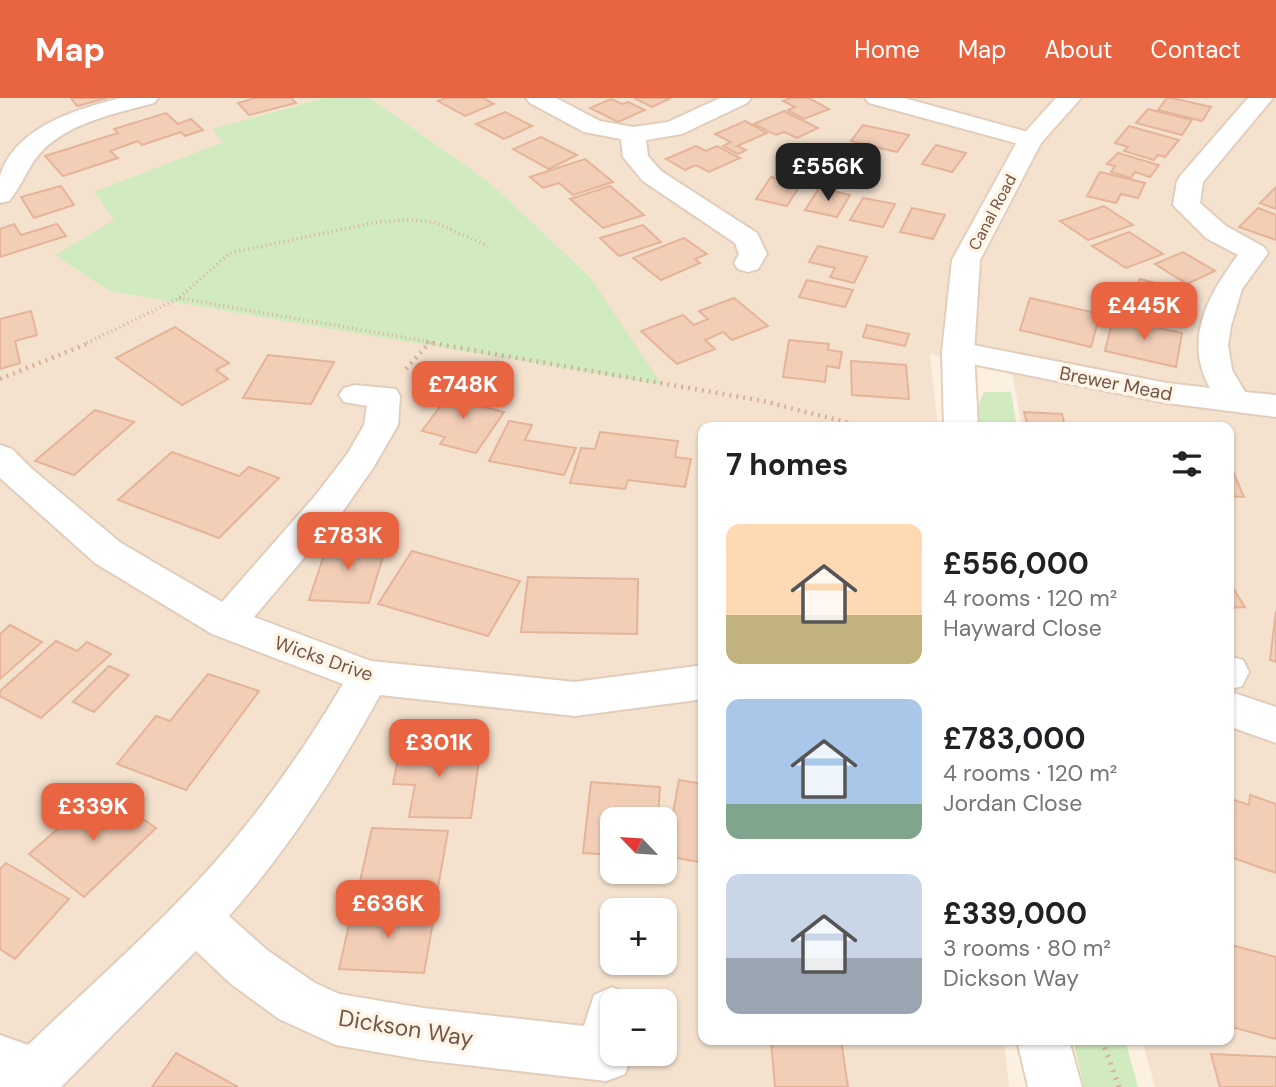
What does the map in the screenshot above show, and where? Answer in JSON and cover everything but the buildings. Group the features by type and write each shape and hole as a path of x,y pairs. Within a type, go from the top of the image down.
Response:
{"street":[{"path":"0,195 9,185 26,154 48,134 79,118 146,98"},
{"path":"538,98 593,127 633,134 673,129 739,98"},
{"path":"877,98 1030,140"},
{"name":"Canal Road","path":"961,422 958,352 966,260 1030,140 1069,98"},
{"path":"1233,400 1216,370 1213,345 1216,326 1228,288 1265,257 1216,232 1186,205 1191,181 1261,98"},
{"path":"633,134 636,156 652,176 747,239 753,254 748,263"},
{"name":"Brewer Mead","path":"958,352 1167,393 1276,406"},
{"path":"226,623 328,505 362,460 381,425 379,389"},
{"name":"Wicks Drive","path":"7,474 108,553 226,623 369,677 575,699 698,683"},
{"path":"22,1074 195,917 271,830 326,752 369,677"},
{"path":"1234,710 1276,726"},
{"name":"Dickson Way","path":"195,917 249,967 297,1001 336,1019 423,1034 600,1054"},
{"path":"1044,1045 1055,1087"}],"path":[{"path":"0,379 41,360 86,344 179,298 230,253 378,222 434,222 488,246"},
{"path":"179,298 763,401 845,422"},
{"path":"379,389 430,342"},
{"path":"1104,1045 1119,1087"}],"shaded area":[{"path":"0,98 324,98 213,129 223,142 95,193 114,220 590,277 489,182 370,98 1276,98 1276,1087 1155,1087 1143,1045 1234,1045 1234,422 1021,422 1012,373 930,354 937,422 698,422 698,1045 1005,1045 1009,1087 0,1087"}],"green space":[{"path":"324,98 370,98 489,182 590,277 662,385 109,291 55,255 114,220 94,192 223,142 212,129"},
{"path":"984,392 1011,392 1016,422 979,422 978,406"},
{"path":"1074,1045 1126,1045 1138,1087 1084,1087"}]}
